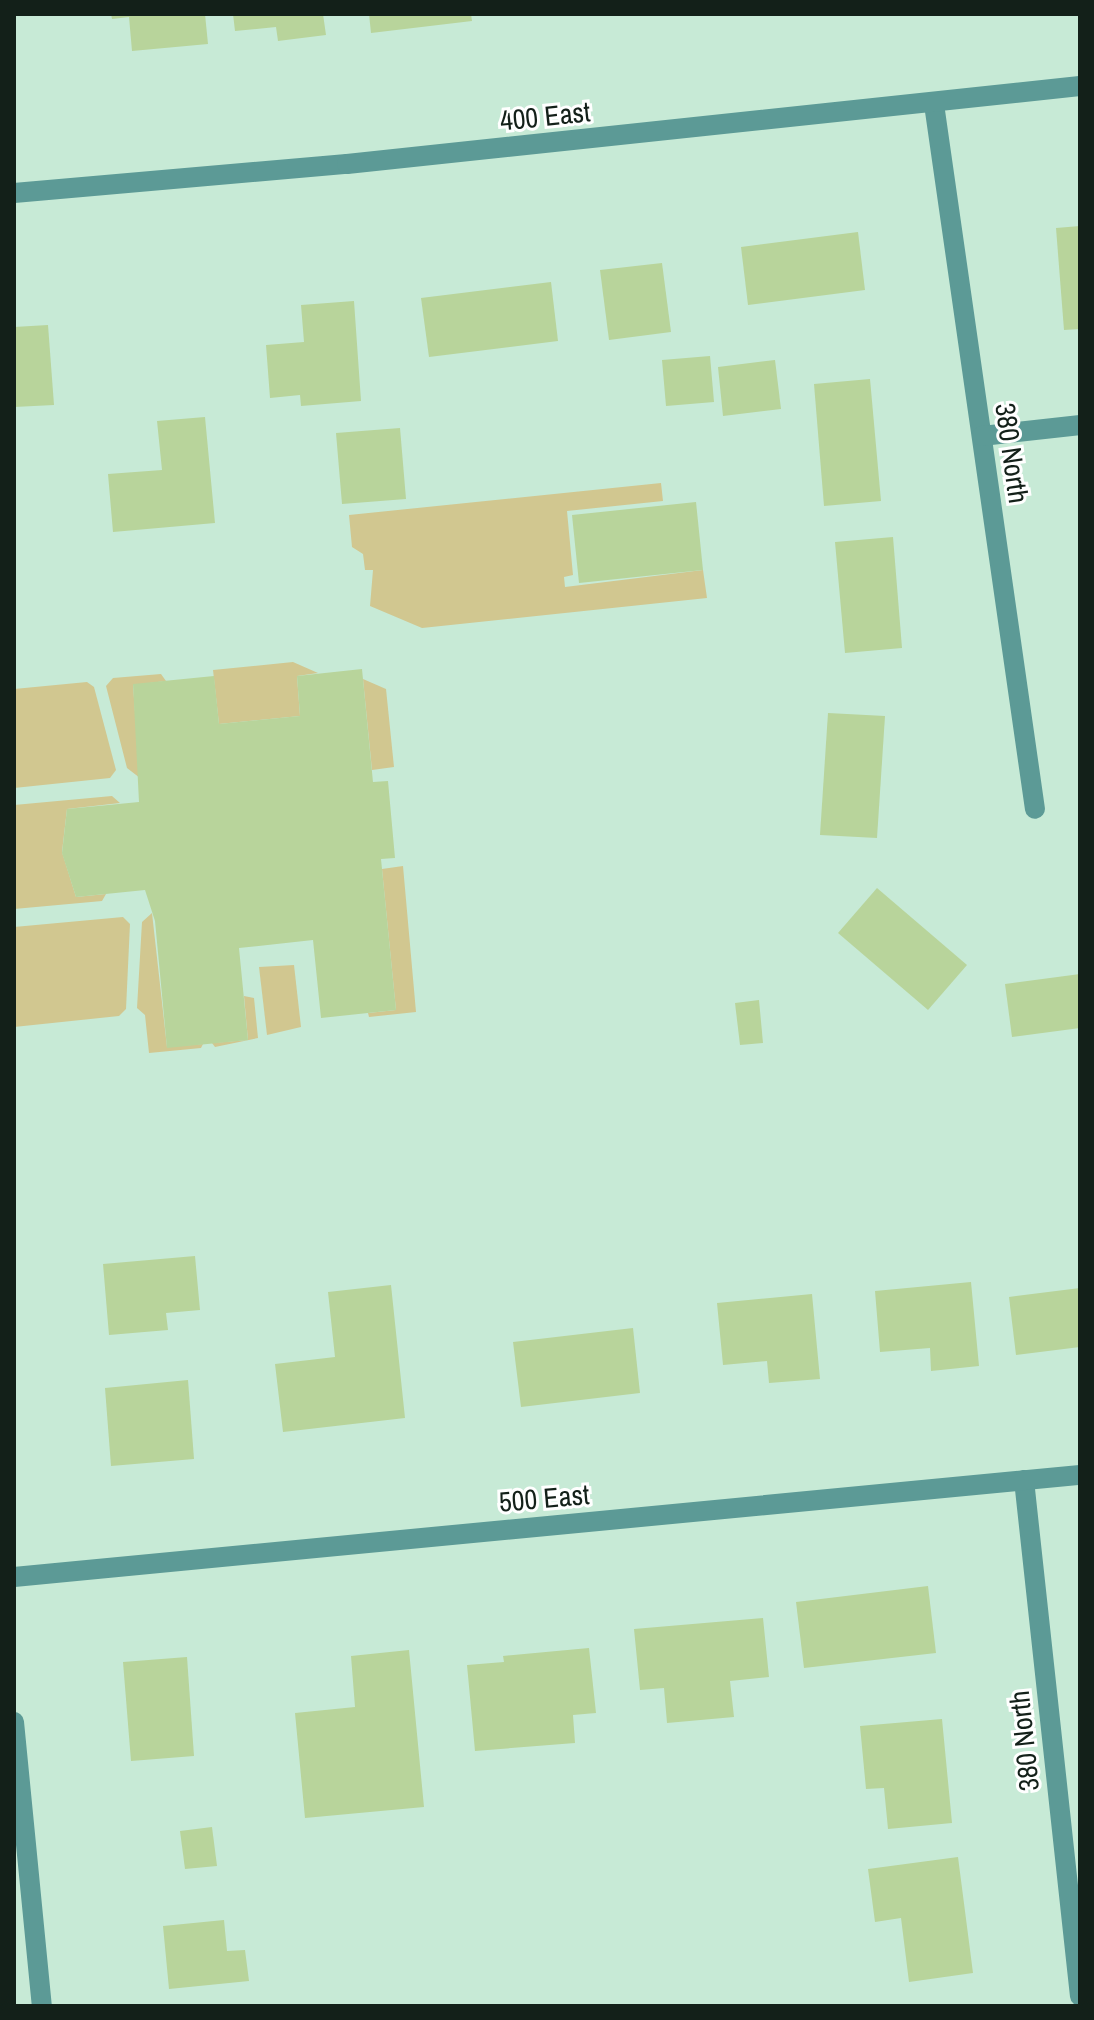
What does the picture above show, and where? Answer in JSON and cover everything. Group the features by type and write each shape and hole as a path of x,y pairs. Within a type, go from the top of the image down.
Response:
{"street":[{"name":"400 East","path":"14,193 934,104 1080,86"},
{"name":"380 North","path":"934,104 1035,809"},
{"path":"982,436 1080,425"},
{"name":"500 East","path":"14,1577 1080,1475"},
{"name":"380 North","path":"1024,1480 1080,1996"},
{"path":"14,1722 42,2006"}],"shaded area":[{"path":"661,483 663,501 567,511 573,575 564,577 565,587 703,570 707,598 422,628 370,606 373,570 365,570 363,554 352,547 349,515"},
{"path":"293,662 318,673 297,676 300,716 219,724 213,670"},
{"path":"161,674 166,681 133,685 140,778 127,768 106,686 113,678"},
{"path":"363,679 386,689 394,767 372,770"},
{"path":"87,682 94,687 116,770 110,778 14,788 14,689"},
{"path":"112,796 120,803 67,809 62,852 76,897 106,894 102,901 14,909 14,805"},
{"path":"403,866 416,1012 369,1017 368,1013 396,1010 382,869"},
{"path":"152,913 167,1047 203,1044 201,1048 149,1053 145,1015 137,1008 142,922"},
{"path":"123,917 130,924 126,1009 119,1016 14,1027 14,927"},
{"path":"294,965 301,1027 267,1035 259,967"},
{"path":"244,996 254,998 258,1038 215,1047 212,1043 248,1040"}],"building":[{"path":"111,14 205,14 208,44 132,51 129,17 112,19"},
{"path":"233,14 323,14 326,35 278,41 276,27 235,31"},
{"path":"369,14 471,14 472,21 371,33"},
{"path":"1080,226 1080,329 1064,330 1056,228"},
{"path":"858,232 865,290 748,305 741,247"},
{"path":"662,263 671,332 609,340 600,270"},
{"path":"551,282 558,341 429,357 421,298"},
{"path":"354,301 361,401 301,406 300,395 270,398 266,345 304,342 301,305"},
{"path":"48,325 54,405 14,407 14,327"},
{"path":"710,356 714,402 666,406 662,360"},
{"path":"775,360 781,409 723,416 718,367"},
{"path":"870,379 881,501 824,506 814,384"},
{"path":"205,417 215,523 113,532 108,474 162,470 157,421"},
{"path":"400,428 406,499 342,504 336,433"},
{"path":"696,502 703,570 579,583 572,515"},
{"path":"893,537 902,648 845,653 835,542"},
{"path":"362,669 373,782 388,781 395,858 381,859 396,1010 321,1018 313,940 239,948 248,1040 167,1048 155,921 145,890 76,897 62,853 67,809 139,802 133,684 214,676 219,724 300,716 297,676"},
{"path":"828,713 885,716 877,838 820,835"},
{"path":"877,888 967,965 928,1010 838,933"},
{"path":"1080,974 1080,1028 1012,1037 1005,984"},
{"path":"759,1000 763,1043 740,1045 735,1003"},
{"path":"195,1256 200,1310 166,1313 168,1330 109,1335 103,1264"},
{"path":"971,1282 979,1366 931,1371 930,1348 880,1352 875,1291"},
{"path":"391,1285 405,1418 283,1432 275,1364 335,1357 328,1292"},
{"path":"1080,1288 1080,1347 1016,1355 1009,1297"},
{"path":"812,1294 820,1379 769,1383 767,1361 723,1365 717,1303"},
{"path":"633,1328 640,1393 521,1407 513,1342"},
{"path":"188,1380 194,1459 111,1466 105,1388"},
{"path":"928,1586 936,1653 804,1668 796,1602"},
{"path":"763,1618 769,1677 730,1681 734,1717 667,1723 664,1688 640,1690 634,1629"},
{"path":"589,1648 596,1713 573,1715 575,1743 475,1751 467,1665 504,1662 503,1656"},
{"path":"409,1650 424,1807 305,1818 295,1713 355,1707 351,1656"},
{"path":"187,1657 194,1756 131,1761 123,1662"},
{"path":"942,1719 952,1823 888,1829 884,1788 866,1789 860,1726"},
{"path":"212,1827 217,1866 185,1869 180,1831"},
{"path":"958,1857 973,1973 909,1982 901,1918 875,1922 868,1869"},
{"path":"224,1920 227,1951 245,1950 249,1981 169,1989 163,1926"}]}
